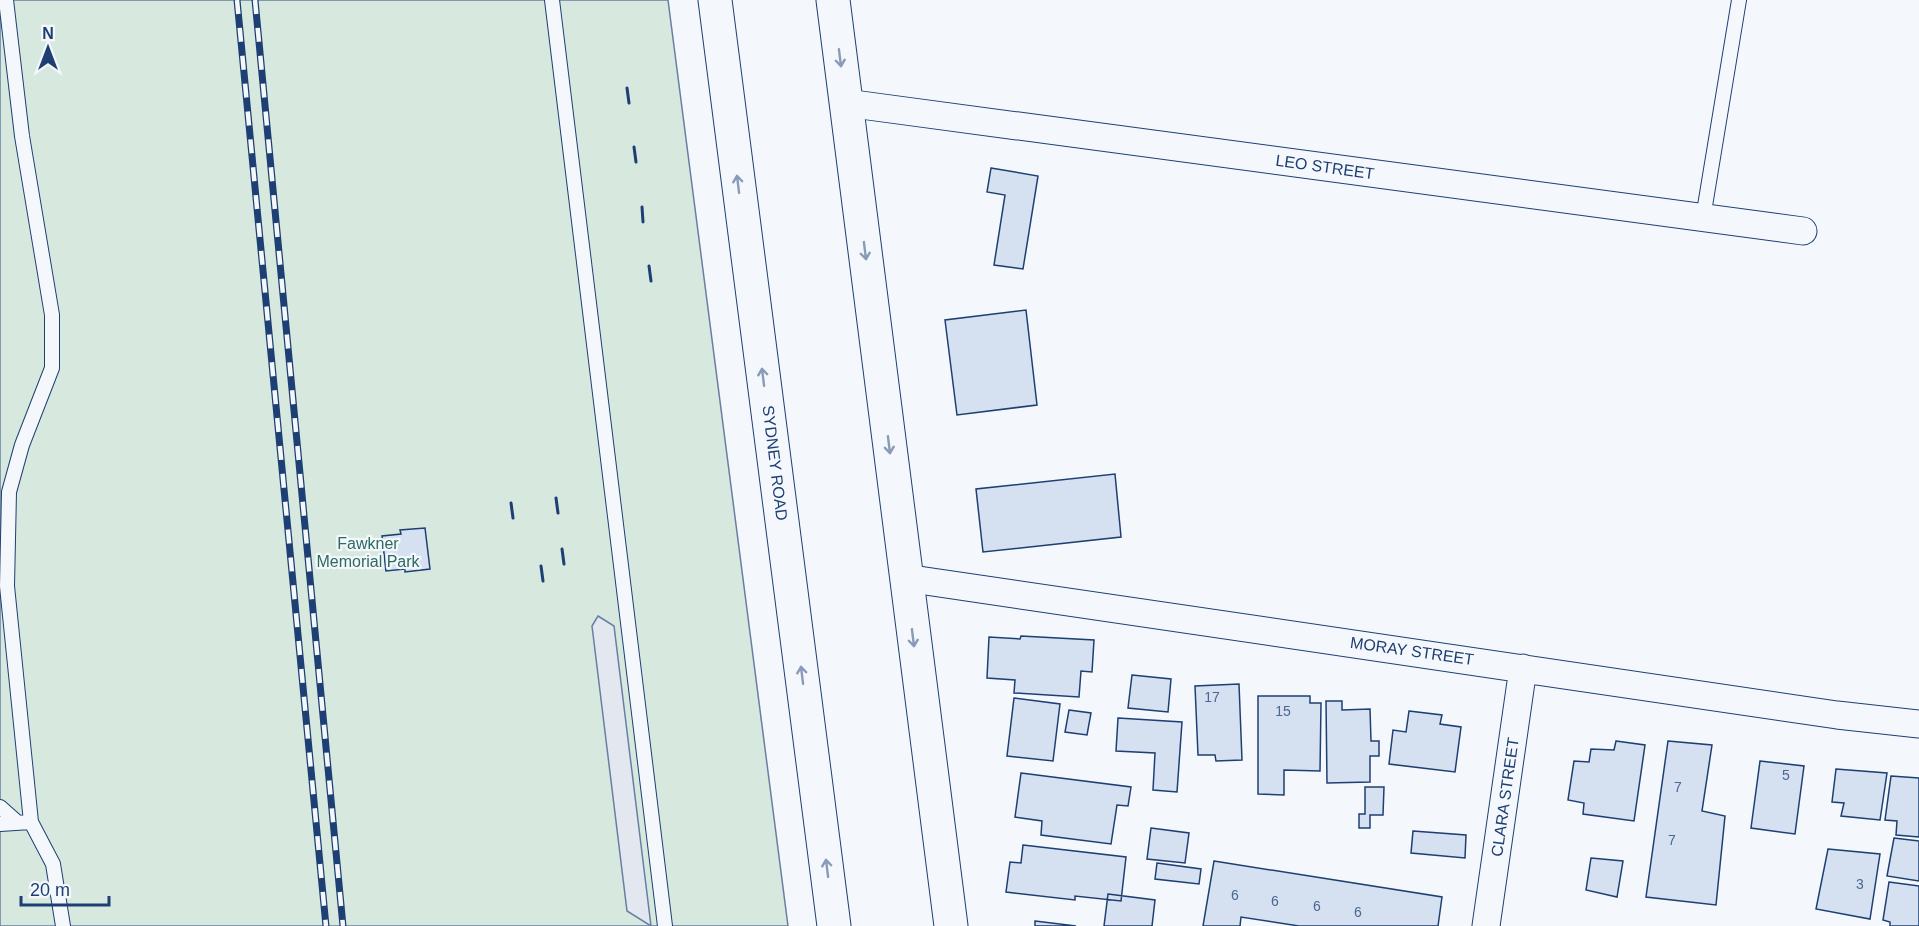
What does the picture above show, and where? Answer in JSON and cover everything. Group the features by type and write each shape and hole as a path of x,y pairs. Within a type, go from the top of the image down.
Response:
{"highway":[{"name":"SYDNEY ROAD","path":"715,0 834,926"},
{"path":"833,0 951,926"}],"street":[{"name":"LEO STREET","path":"846,103 1803,231"},
{"name":"MORAY STREET","path":"905,578 1837,715 1919,724"},
{"name":"CLARA STREET","path":"1486,926 1523,668"}],"lane":[{"path":"6,0 22,136 52,315 52,368 22,445 9,492 7,586 25,823"},
{"path":"552,0 665,926"},
{"path":"1703,218 1738,0"},
{"path":"0,807 25,823 53,864 63,926"},
{"path":"0,824 25,823"}],"green space":[{"name":"Fawkner Memorial Park","path":"0,0 668,0 788,926 0,926"}],"shaded area":[{"path":"598,616 614,626 651,926 627,911 592,626"}],"building":[{"path":"991,168 1038,176 1023,269 994,265 1005,195 987,192"},
{"path":"1026,310 1037,405 957,415 945,320"},
{"path":"1115,474 1121,537 983,552 976,489"},
{"path":"425,528 430,569 405,572 405,569 386,571 382,536 401,534 400,530"},
{"path":"1021,636 1094,640 1092,672 1081,671 1079,697 1014,693 1015,680 987,678 989,637 1020,639"},
{"path":"1132,675 1171,679 1168,712 1128,708"},
{"path":"1239,684 1242,760 1216,761 1215,755 1198,755 1195,686"},
{"path":"1258,696 1310,696 1310,703 1321,703 1320,771 1284,770 1284,795 1258,794"},
{"path":"1014,698 1060,704 1053,761 1007,756"},
{"path":"1326,701 1342,701 1342,710 1370,709 1371,741 1379,741 1379,756 1370,756 1370,782 1327,783"},
{"path":"1069,710 1091,713 1087,735 1065,732"},
{"path":"1409,711 1442,715 1440,724 1461,727 1455,772 1389,764 1393,730 1406,732"},
{"path":"1118,718 1182,722 1177,792 1153,790 1155,753 1116,751"},
{"path":"1616,741 1645,745 1634,821 1583,814 1584,803 1568,800 1574,761 1589,762 1591,749 1614,750"},
{"path":"1668,741 1712,745 1702,811 1725,816 1716,905 1646,897"},
{"path":"1760,761 1804,766 1795,834 1751,828"},
{"path":"1836,769 1887,773 1880,820 1841,816 1844,803 1832,802"},
{"path":"1021,773 1131,787 1128,806 1117,805 1111,844 1041,835 1042,821 1015,817"},
{"path":"1891,776 1919,778 1919,837 1896,835 1897,821 1885,820"},
{"path":"1365,787 1384,787 1383,815 1370,815 1370,828 1359,828 1359,814 1365,814"},
{"path":"1151,828 1189,833 1185,863 1147,859"},
{"path":"1413,831 1466,835 1465,858 1411,853"},
{"path":"1894,838 1919,841 1919,881 1887,876"},
{"path":"1023,845 1126,857 1121,901 1075,896 1075,900 1006,892 1010,862 1021,863"},
{"path":"1828,849 1880,854 1870,919 1816,909"},
{"path":"1591,858 1623,861 1617,897 1586,890"},
{"path":"1214,861 1442,897 1438,926 1299,926 1241,917 1240,926 1203,926"},
{"path":"1157,863 1201,869 1199,884 1155,879"},
{"path":"1889,882 1919,886 1919,926 1890,926 1890,922 1883,920"},
{"path":"1108,894 1155,900 1152,926 1104,926"},
{"path":"1035,921 1076,926 1035,926"}],"railway":[{"path":"237,0 326,926"},
{"path":"255,0 343,926"}],"wall":[{"path":"627,88 629,103"},
{"path":"634,147 636,162"},
{"path":"642,207 643,222"},
{"path":"649,266 651,281"},
{"path":"556,498 558,513"},
{"path":"511,503 513,518"},
{"path":"562,549 564,564"},
{"path":"541,566 543,581"}]}
